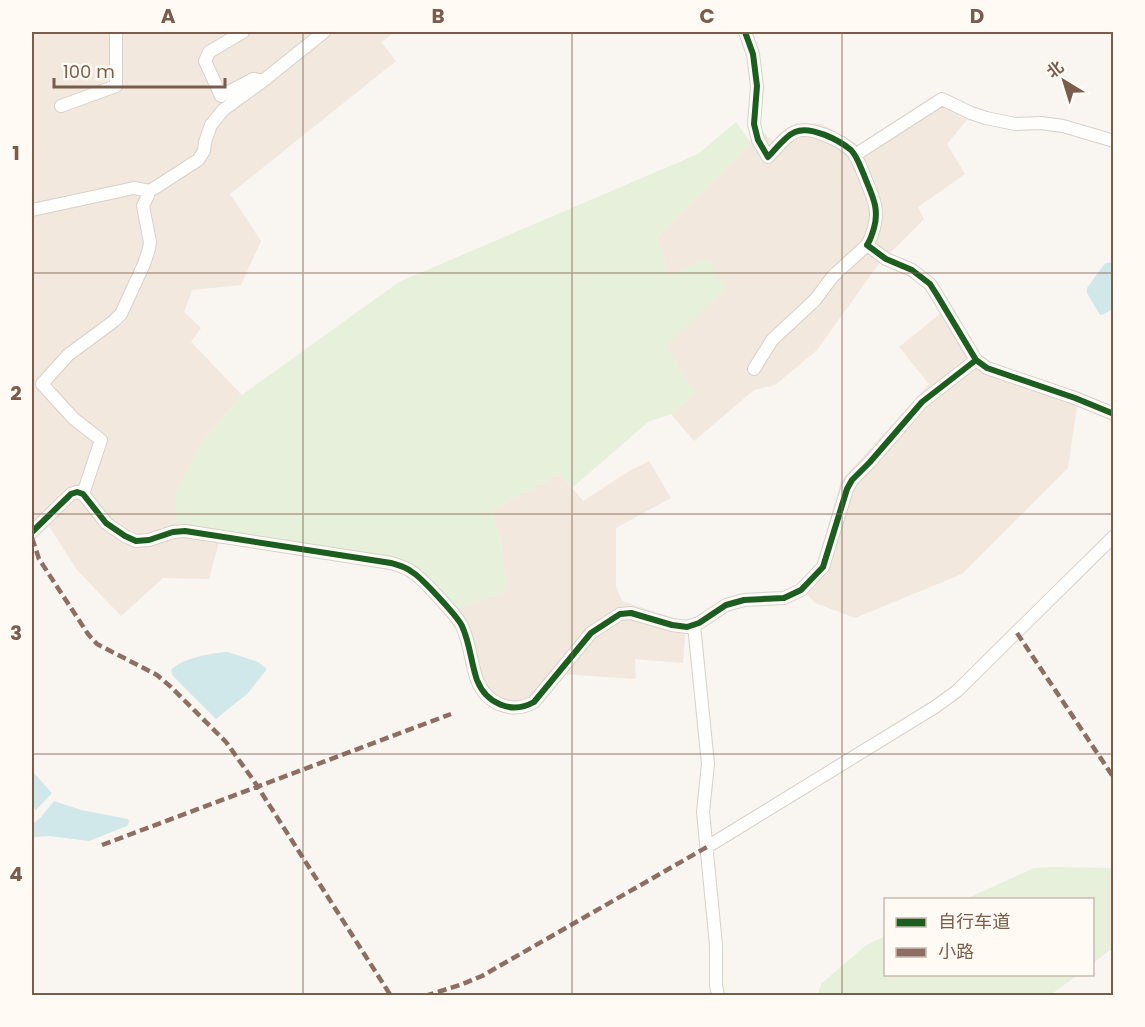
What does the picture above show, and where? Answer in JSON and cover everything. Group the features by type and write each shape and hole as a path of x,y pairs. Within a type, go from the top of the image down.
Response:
{"street":[{"path":"60,106 116,86 116,32"},
{"path":"243,32 209,52 205,61 221,96 253,79 263,80"},
{"path":"83,494 102,440 74,419 42,384 68,355 121,314 149,249 150,242 143,206 150,191 198,160 204,151 208,131 223,110 324,32"},
{"path":"745,32 753,54 757,86 754,124 758,140 768,157 794,132 810,130 825,135 850,149 855,155 876,205 876,221 867,245 833,276 815,300 772,340 754,369"},
{"path":"855,155 942,99 986,118 1015,124 1041,123 1063,126 1113,141"},
{"path":"32,210 135,188 150,191"},
{"path":"867,245 886,259 912,270 930,284 976,360 987,368 1075,398 1113,414"},
{"path":"32,531 71,494 77,492 90,500 106,523 124,536 136,541 185,531 391,563 406,568 419,577 460,624 480,685 485,693 503,706 519,707 534,702 591,633 620,614 631,613 684,627 694,625 726,605 744,600 784,598 806,586 824,567 847,489 852,480 922,402 976,360"},
{"path":"707,847 935,707 957,691 1113,536"},
{"path":"694,625 708,764 704,812 716,945 718,996"}],"shaded area":[{"path":"32,32 395,32 381,42 396,61 230,194 261,241 241,285 192,290 184,312 201,328 191,342 242,395 202,442 222,531 209,579 163,578 121,616 77,570 42,515 32,526"},
{"path":"941,94 975,110 947,144 965,174 918,207 924,219 878,265 817,350 775,385 754,390 694,441 671,414 695,393 666,347 669,276 657,237 762,131 774,142 796,123 822,124 861,147"},
{"path":"951,305 979,358 1079,393 1068,468 962,574 855,618 815,603 798,585 816,568 841,481 929,384 899,347"},
{"path":"649,461 671,498 616,528 616,586 622,601 686,622 683,663 635,659 636,679 561,674 536,708 506,710 479,691 454,610 507,590 501,542 492,510 560,474 583,501 629,471"}],"green space":[{"path":"736,122 751,143 657,237 669,276 708,257 725,289 666,347 695,393 671,414 648,422 572,488 560,474 492,510 501,542 507,590 454,610 419,569 401,559 177,522 175,493 202,442 242,395 399,282 698,154"},
{"path":"1034,868 1113,868 1113,951 1109,951 1094,962 1094,898 968,898"},
{"path":"884,936 884,976 1077,976 1050,995 818,995 821,984 865,946"}],"water":[{"path":"1113,262 1113,309 1100,315 1087,293 1087,288 1106,263"},
{"path":"228,652 258,662 267,669 248,693 216,719 173,676 171,670 190,659"},
{"path":"32,771 52,793 36,810 32,804"},
{"path":"54,801 81,810 128,819 129,822 127,826 89,841 49,836 34,837 33,824"}],"marked path":[{"path":"32,538 39,559 97,644 157,675 226,742 254,781 391,996"},
{"path":"1017,633 1114,778"},
{"path":"102,845 451,714"},
{"path":"425,996 482,976 707,847"}],"cycle path":[{"path":"745,32 753,54 757,86 754,124 758,140 768,157 788,136 801,130 816,132 846,146 858,161 875,207 876,220 867,245 886,259 912,270 930,284 976,360 987,368 1114,414"},
{"path":"32,532 71,494 77,492 83,494 106,523 136,541 185,531 399,565 410,570 423,581 459,621 467,639 477,680 486,695 508,707 525,706 534,702 591,633 620,614 631,613 687,627 699,623 726,605 744,600 784,598 801,590 823,567 847,489 852,480 922,402 976,360"}]}
